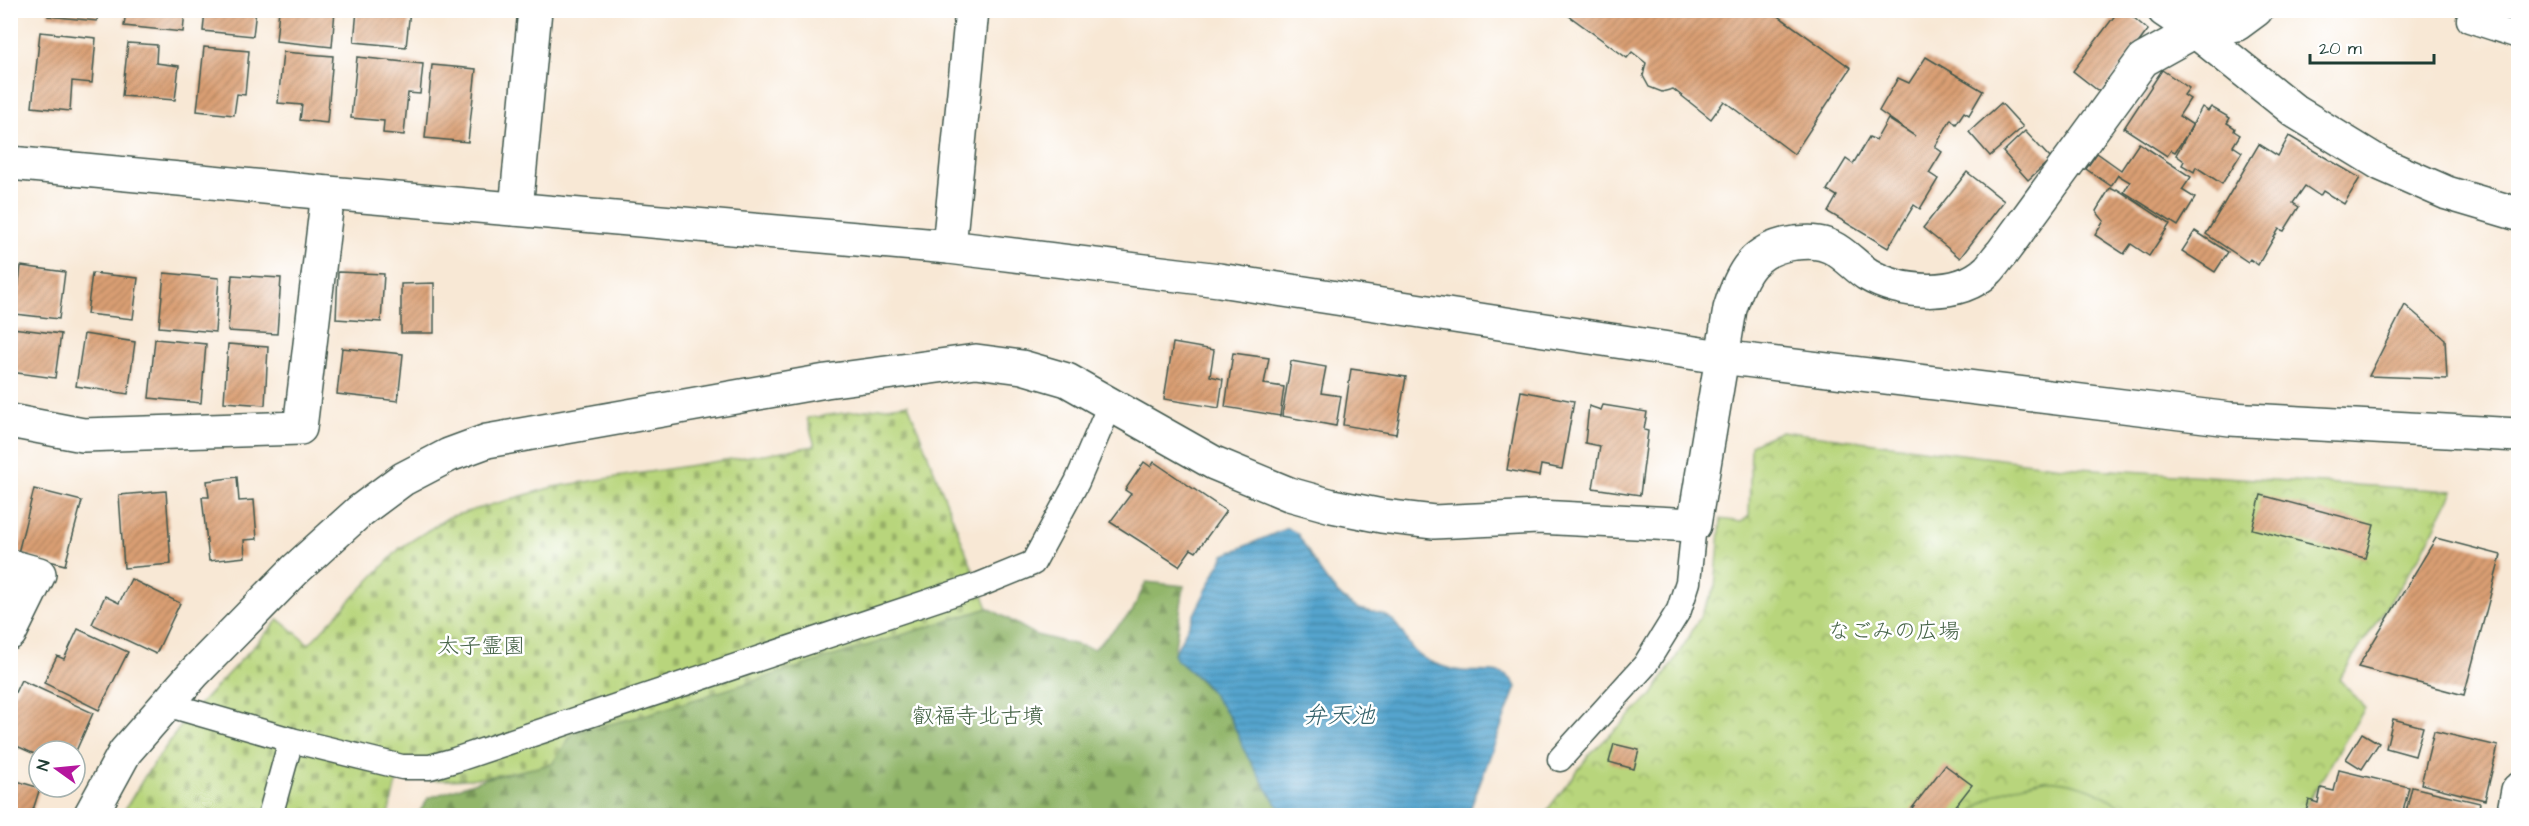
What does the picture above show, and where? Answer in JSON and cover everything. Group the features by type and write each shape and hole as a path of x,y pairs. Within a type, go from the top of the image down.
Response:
{"street":[{"path":"516,209 535,10"},
{"path":"950,247 972,10"},
{"path":"2164,10 2195,31 2296,112 2381,164 2447,193 2518,214"},
{"path":"90,816 125,752 166,704 295,570 360,511 404,479 449,455 487,441 826,381 976,361 1022,367 1066,380 1214,463 1289,494 1362,512 1434,522 1538,517 1694,525 1721,357 1738,281 1756,257 1781,245 1813,241 1831,247 1868,274 1887,284 1942,291 1972,281 1987,271 2143,60 2195,31 2237,24 2256,10"},
{"path":"10,163 950,247 1219,280 1721,357 2230,420 2518,435"},
{"path":"10,422 83,435 300,428 328,193"},
{"path":"10,566 39,574 10,633"},
{"path":"2513,816 2518,790"}],"lane":[{"path":"2469,20 2518,36"},
{"path":"166,704 291,740 402,767 430,767 990,581 1032,563 1077,482 1110,405"},
{"path":"1560,759 1645,665 1679,610 1688,582 1694,525"},
{"path":"270,816 291,740"}],"green space":[{"name":"太子霊園","path":"908,404 988,608 638,717 573,733 552,764 494,776 457,780 398,776 388,815 121,816 145,776 185,720 279,619 309,644 400,548 449,517 553,487 815,446 807,418"},
{"name":"なごみの広場","path":"1781,431 2062,467 2453,491 2421,554 2339,679 2365,708 2300,815 1546,816 1548,809 1590,754 1652,695 1689,637 1715,588 1721,519 1741,522 1749,516 1751,445"},
{"name":"叡福寺北古墳","path":"1146,582 1184,586 1174,653 1176,659 1220,703 1263,782 1288,815 417,816 428,798 488,778 552,764 573,733 638,717 989,608 1036,635 1094,649 1132,612"},
{"path":"2045,780 2091,789 2111,800 2129,815 1970,815 1995,795 2024,784"}],"water":[{"name":"弁天池","path":"1287,528 1297,533 1322,575 1338,594 1357,608 1391,619 1418,654 1449,668 1500,673 1512,680 1516,687 1468,815 1288,815 1275,802 1247,756 1231,719 1204,683 1176,659 1174,654 1224,555"}],"building":[{"path":"10,10 17,10 17,17 10,16"},
{"path":"48,10 98,10 97,21 48,16"},
{"path":"126,10 185,10 183,32 124,26"},
{"path":"205,10 256,10 253,36 203,31"},
{"path":"279,10 335,10 332,47 276,41"},
{"path":"357,10 410,10 406,47 354,42"},
{"path":"1561,10 1770,10 1851,68 1794,154 1724,101 1711,119 1673,89 1662,92 1649,87 1643,76 1646,63 1632,52 1627,58"},
{"path":"2119,10 2125,10 2148,30 2101,93 2073,71"},
{"path":"10,26 16,27 13,63 10,63"},
{"path":"40,32 96,38 92,83 72,81 70,111 32,107"},
{"path":"128,43 157,45 156,63 179,66 175,100 122,96"},
{"path":"204,47 249,51 245,95 237,94 234,115 197,111"},
{"path":"283,52 333,56 327,123 300,120 302,105 278,103"},
{"path":"357,57 423,64 420,94 408,93 404,135 383,133 384,121 351,118"},
{"path":"1926,57 1983,91 1969,115 1964,112 1956,124 1951,119 1935,147 1942,152 1929,173 1938,179 1920,209 1914,205 1888,248 1828,212 1837,196 1827,190 1846,159 1853,164 1869,137 1876,140 1888,119 1915,136 1879,111 1898,78 1909,83"},
{"path":"432,65 476,69 468,142 425,138"},
{"path":"2162,70 2189,88 2184,95 2190,99 2179,116 2193,125 2175,152 2171,150 2167,156 2124,128"},
{"path":"2001,103 2023,127 1990,156 1969,132"},
{"path":"2202,107 2208,111 2211,107 2230,118 2227,123 2240,135 2233,146 2242,152 2222,184 2196,167 2194,172 2182,165 2184,161 2176,155"},
{"path":"2025,131 2051,159 2028,180 2003,152"},
{"path":"2289,136 2360,178 2344,204 2323,191 2320,196 2305,186 2293,203 2299,207 2284,231 2279,229 2258,265 2250,259 2248,262 2206,234 2259,144 2278,156"},
{"path":"2139,143 2191,177 2182,190 2195,198 2178,226 2124,192 2130,182 2118,175 2111,186 2086,169 2097,153 2121,170"},
{"path":"1967,172 2004,201 1960,258 1923,228"},
{"path":"2110,188 2116,191 2117,189 2170,224 2149,256 2131,244 2124,254 2095,235 2104,221 2096,211"},
{"path":"2195,231 2228,252 2215,272 2182,251"},
{"path":"21,266 65,272 59,319 15,314"},
{"path":"338,272 384,274 381,322 336,319"},
{"path":"92,273 138,278 133,319 87,314"},
{"path":"164,273 219,278 215,332 159,327"},
{"path":"232,275 281,278 277,334 228,331"},
{"path":"434,283 434,333 401,333 401,284"},
{"path":"2405,305 2445,339 2447,379 2369,376"},
{"path":"12,328 61,334 55,378 10,372"},
{"path":"84,334 135,342 128,394 76,386"},
{"path":"155,339 206,344 201,403 149,398"},
{"path":"1173,343 1214,350 1210,376 1223,379 1219,408 1164,399"},
{"path":"228,344 268,347 265,405 224,402"},
{"path":"342,348 403,354 398,401 337,394"},
{"path":"1233,353 1269,358 1264,384 1284,387 1280,416 1225,407"},
{"path":"1291,361 1326,367 1321,393 1341,396 1336,426 1282,416"},
{"path":"1351,369 1406,377 1396,434 1343,425"},
{"path":"1521,391 1574,401 1562,469 1541,465 1539,476 1507,470"},
{"path":"1603,405 1647,412 1644,430 1648,431 1640,495 1593,488 1600,446 1585,443 1589,406 1601,410"},
{"path":"1144,462 1151,467 1154,462 1226,511 1196,552 1191,549 1179,566 1110,522 1131,494 1125,490"},
{"path":"237,477 239,501 254,500 257,539 244,540 245,557 209,561 202,497 209,497 207,481"},
{"path":"34,489 82,501 65,565 18,553"},
{"path":"166,491 171,564 124,568 119,495"},
{"path":"2261,495 2374,525 2365,558 2252,529"},
{"path":"2436,538 2501,555 2464,695 2358,667"},
{"path":"131,579 180,603 156,654 92,624 105,596 119,603"},
{"path":"78,629 128,652 99,710 44,683 57,656 64,659"},
{"path":"21,680 93,713 81,739 27,739 27,751 10,743 10,703"},
{"path":"2393,719 2423,727 2415,756 2386,748"},
{"path":"2434,731 2498,746 2485,800 2421,784"},
{"path":"2362,733 2379,743 2362,769 2346,759"},
{"path":"1614,744 1639,750 1634,769 1609,762"},
{"path":"1945,765 1972,785 1948,816 1906,816"},
{"path":"2339,770 2409,787 2402,816 2305,816 2309,800 2318,803 2321,788 2334,791"},
{"path":"10,779 27,784 27,799 36,799 31,816 10,816"},
{"path":"2412,787 2480,803 2477,816 2405,816"}]}
